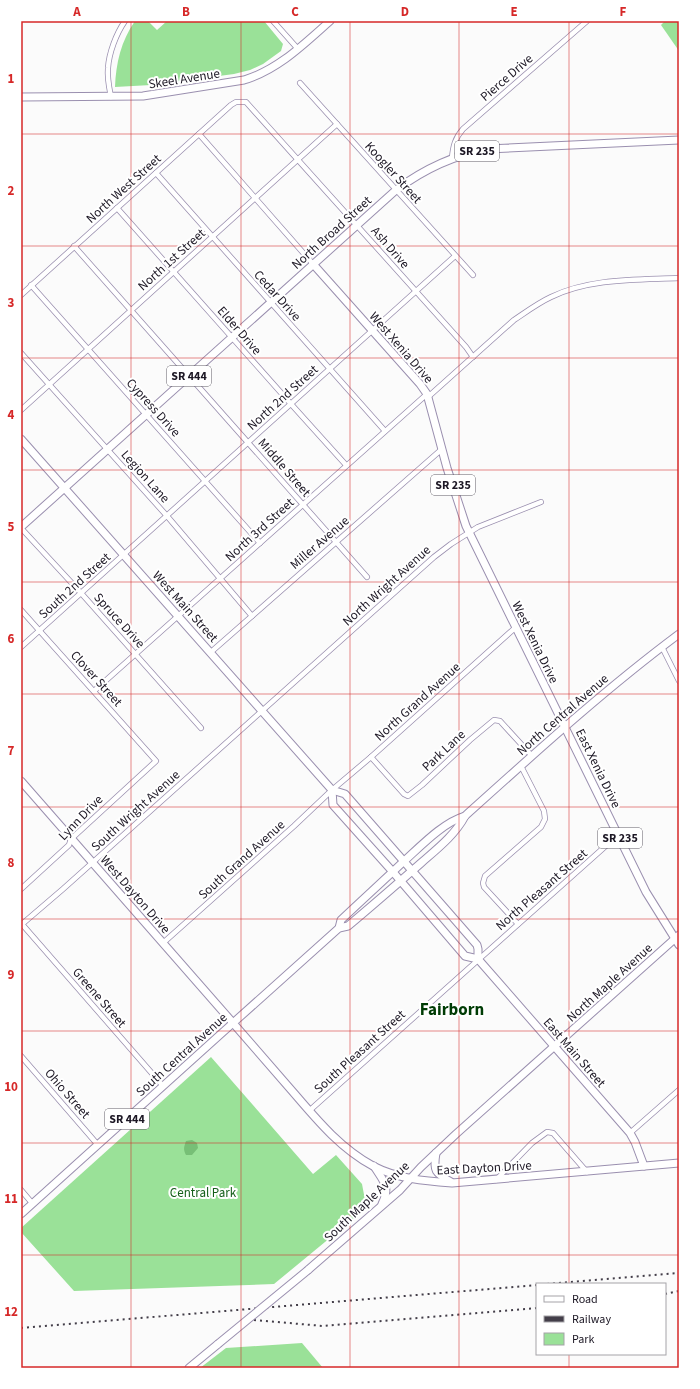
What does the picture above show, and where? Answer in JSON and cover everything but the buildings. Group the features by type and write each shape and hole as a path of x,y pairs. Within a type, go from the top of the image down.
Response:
{"main road":[{"name":"Skeel Avenue","path":"21,97 144,96 244,80 271,69 298,49 330,21"},
{"name":"North Broad Street","path":"64,488 396,190 426,170 452,158 477,151 500,148 679,140"},
{"name":"West Xenia Drive","path":"313,264 420,384 427,395 464,522 565,728"},
{"name":"West Main Street","path":"21,439 332,790 345,794 404,861"},
{"name":"SR 444","path":"21,528 64,488"},
{"name":"North Central Avenue","path":"401,882 450,837 461,824 465,816 532,756 600,696 679,634"},
{"name":"East Xenia Drive","path":"565,728 646,892 677,937 679,945"},
{"name":"West Dayton Drive","path":"21,781 233,1023"},
{"name":"West Main Street","path":"332,790 333,805 393,872"},
{"name":"North Central Avenue","path":"393,872 443,827 456,819 465,816"},
{"name":"East Main Street","path":"404,861 477,945 478,959"},
{"name":"East Main Street","path":"393,872 465,956 478,959 630,1133 644,1166"},
{"name":"South Central Avenue","path":"339,928 341,920 393,872"},
{"name":"South Central Avenue","path":"21,1214 339,928 348,926 401,882"},
{"name":"North Maple Avenue","path":"554,1046 677,937"},
{"name":"East Dayton Drive","path":"233,1023 334,1138 350,1151 374,1166 410,1179 452,1183 679,1163"},
{"name":"South Maple Avenue","path":"189,1368 308,1270 400,1190 436,1153 554,1046"},
{"path":"436,1153 434,1162 435,1170 440,1176 452,1183"},
{"path":"374,1166 387,1191 381,1206"}],"street":[{"path":"111,97 108,82 108,68 117,34 125,21"},
{"path":"273,21 298,49"},
{"name":"Pierce Drive","path":"452,158 454,142 460,132 587,21"},
{"name":"Koogler Street","path":"300,83 473,275"},
{"name":"North West Street","path":"21,294 231,105 241,101"},
{"name":"Ash Drive","path":"241,101 246,102 249,105 298,159 466,347 473,357"},
{"name":"North 1st Street","path":"21,410 337,124"},
{"name":"West Xenia Drive","path":"199,134 313,264"},
{"name":"Cedar Drive","path":"156,173 385,431"},
{"name":"Elder Drive","path":"117,208 346,465"},
{"name":"Middle Street","path":"74,246 367,577"},
{"name":"North 2nd Street","path":"124,555 455,256"},
{"name":"North 3rd Street","path":"94,692 346,465 473,357 514,320 553,296 584,286 608,282 679,278"},
{"name":"Cypress Drive","path":"31,285 260,543"},
{"name":"Legion Lane","path":"21,353 167,516 252,616"},
{"name":"Miller Avenue","path":"211,652 442,449"},
{"name":"North Wright Avenue","path":"262,710 434,557 451,544 478,527 541,502"},
{"name":"Spruce Drive","path":"21,528 201,728"},
{"name":"South 2nd Street","path":"21,647 124,555"},
{"name":"Clover Street","path":"21,610 156,761"},
{"name":"North Grand Avenue","path":"332,790 372,757 516,628"},
{"path":"662,647 679,681"},
{"name":"South Wright Avenue","path":"21,924 262,710"},
{"name":"Park Lane","path":"372,757 404,794 408,796 494,720 500,721 532,756"},
{"name":"Lynn Drive","path":"21,889 156,761"},
{"path":"518,924 484,887 483,883 485,876 541,827 545,821 544,811 521,766"},
{"name":"South Grand Avenue","path":"163,943 332,790"},
{"name":"North Pleasant Street","path":"478,959 618,835"},
{"name":"Greene Street","path":"21,924 163,1086"},
{"name":"South Pleasant Street","path":"309,1111 478,959"},
{"name":"Ohio Street","path":"21,1056 98,1145"},
{"path":"630,1133 679,1090"},
{"path":"496,1180 524,1151 547,1132 553,1133 587,1172"},
{"path":"21,1190 32,1203"}],"green space":[{"path":"135,21 148,21 157,30 167,21 264,21 283,44 281,51 263,64 250,70 234,74 151,85 115,87 120,52 126,36"},
{"path":"665,21 679,21 679,51 661,25"},
{"name":"Central Park","path":"211,1057 313,1174 336,1155 362,1184 365,1200 359,1214 274,1284 74,1291 21,1232 21,1228"},
{"path":"302,1343 323,1368 200,1368 226,1348"}],"shaded area":[{"path":"192,1140 197,1143 198,1148 192,1155 186,1155 184,1148 186,1141"}],"railway":[{"path":"559,1283 679,1273"},
{"path":"21,1328 536,1285"},
{"path":"666,1294 679,1291"},
{"path":"254,1320 323,1326 536,1308"}],"district":[{"name":"Fairborn","path":"452,1009"}]}
